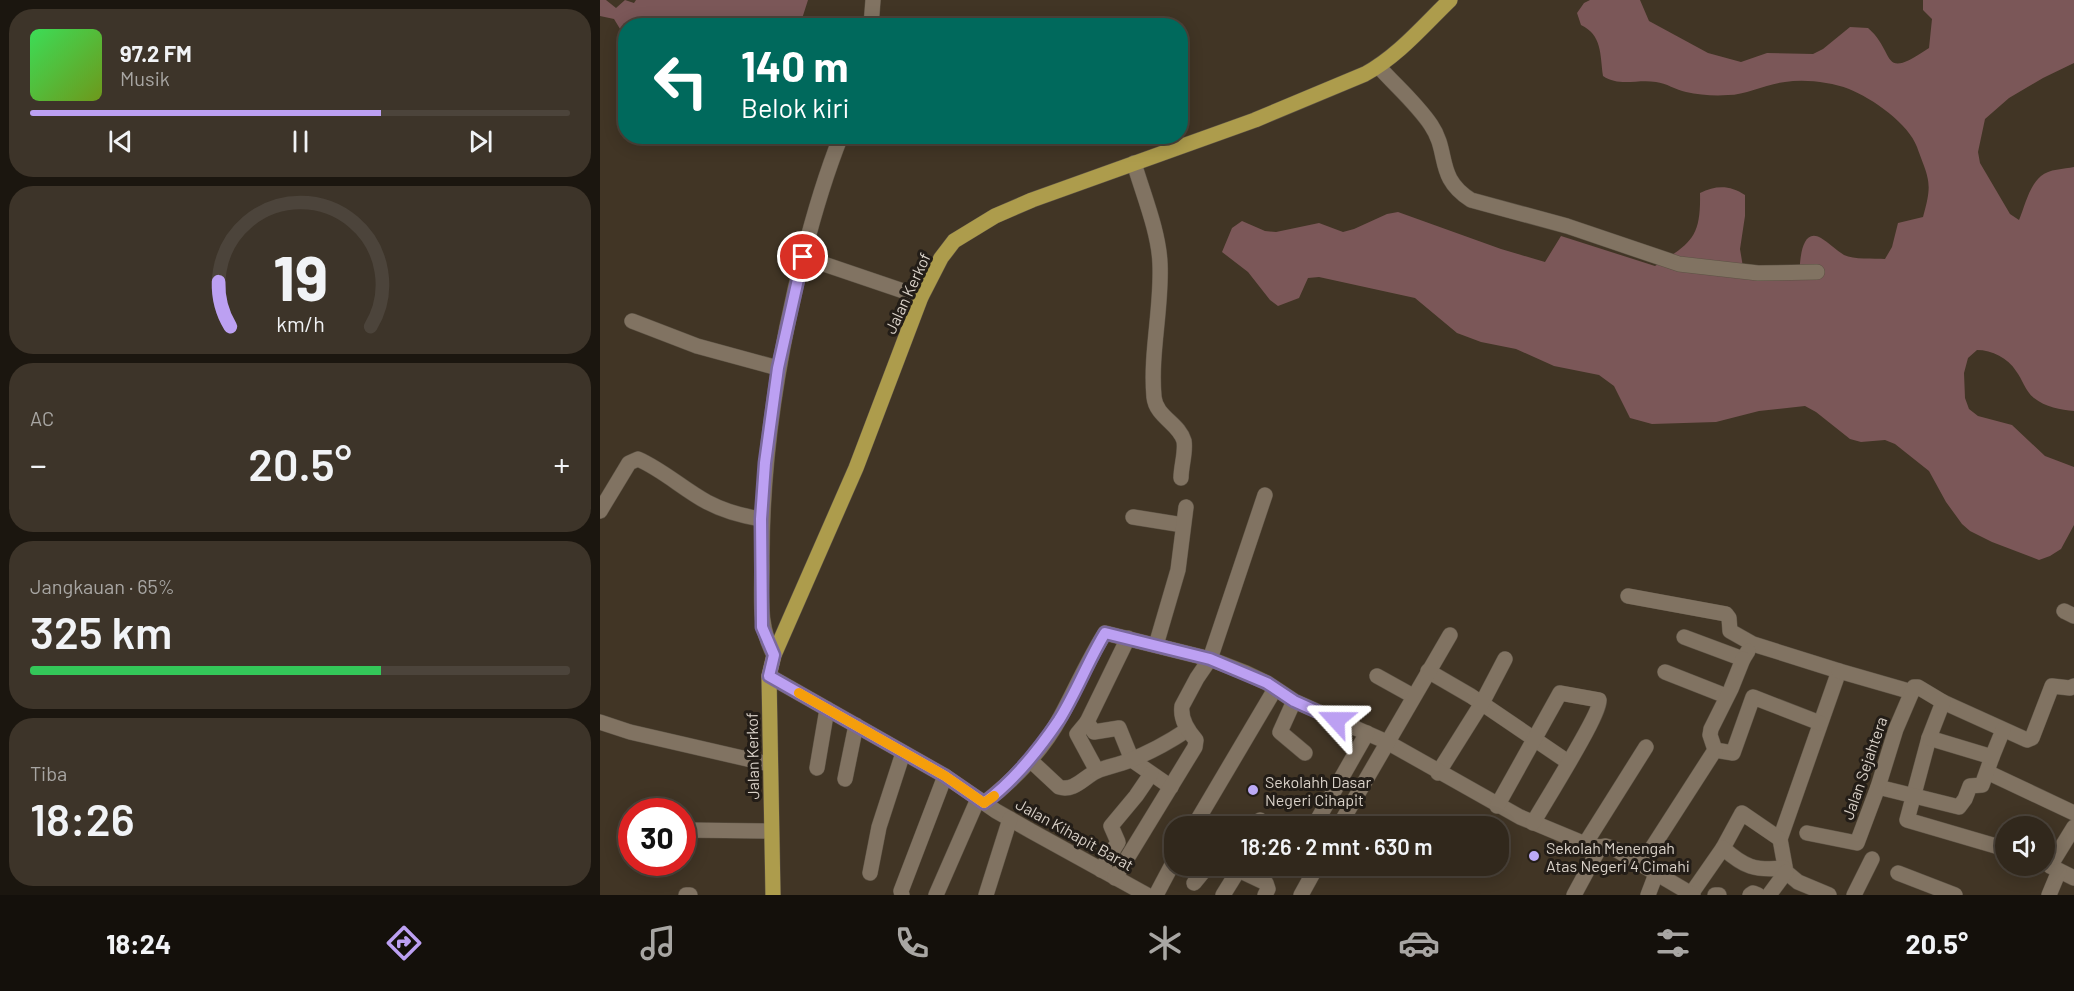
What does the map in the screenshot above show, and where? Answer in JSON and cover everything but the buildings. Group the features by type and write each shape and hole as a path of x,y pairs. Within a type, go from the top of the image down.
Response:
{"main road":[{"name":"Jalan Kerkof","path":"1188,144 1295,105 1379,67 1450,0"},
{"name":"Jalan Kerkof","path":"773,895 769,676 774,655 856,468 921,297 941,258 954,242 974,228 1032,200 1187,144"}],"street":[{"path":"872,18 873,0"},
{"path":"1379,67 1433,127 1449,179 1460,193 1471,200 1567,226 1679,264 1758,273 1817,272"},
{"path":"774,655 762,627 761,519 765,463 778,368 803,257 816,208 838,144"},
{"path":"1134,163 1147,205 1160,264 1153,378 1156,408 1181,434 1184,443 1181,478"},
{"path":"803,257 921,297"},
{"path":"632,321 697,346 778,368"},
{"path":"600,511 629,463 638,459 705,501 736,514 761,519"},
{"path":"1115,879 1195,747 1196,740 1187,730 1181,711 1182,706 1210,659 1265,495"},
{"path":"1156,645 1178,570 1186,507"},
{"path":"1133,517 1183,525"},
{"path":"1628,596 1726,614 1729,618 1730,632 1753,644 1912,692 1914,687 1918,687 1943,702 2023,739 2032,738 2052,686 2070,688 2074,686"},
{"path":"936,895 981,801 1004,788 1030,760 1060,718 1105,633 1210,659 1246,674 1294,701 1387,742 1497,806 1592,846 1606,846 1615,849 1692,894 1723,848 1742,813 1780,839"},
{"path":"1345,816 1450,635"},
{"path":"1684,637 1743,659"},
{"path":"1097,771 1082,728 1128,638"},
{"path":"1641,865 1715,750 1710,732 1743,659 1753,644"},
{"path":"1438,773 1482,703 1505,658"},
{"path":"1428,671 1482,703 1568,762"},
{"path":"1829,895 1798,882 1785,870 1780,839 1839,671"},
{"path":"1665,672 1726,696"},
{"name":"Jalan Kihapit Barat","path":"769,676 945,776 1010,819 1147,895"},
{"path":"1377,676 1413,696"},
{"path":"1200,816 1275,689"},
{"name":"Jalan Sejahtera","path":"1808,833 1857,843 1878,788 1896,729 1912,692"},
{"path":"1497,806 1560,693 1599,700 1600,705 1533,823"},
{"path":"1715,750 1733,753 1753,697 1820,723"},
{"path":"1294,701 1280,732 1305,753"},
{"path":"1943,702 1929,738 1907,820 1995,846"},
{"path":"817,768 827,709"},
{"path":"1060,718 1094,732 1116,727 1121,730 1132,760 1171,787"},
{"path":"600,722 630,732 769,764"},
{"path":"845,779 856,725"},
{"path":"1030,760 1064,789 1081,782 1097,771 1132,760 1187,730"},
{"path":"1878,788 1959,807 1969,787 1981,786 2003,730"},
{"path":"1319,816 1367,733"},
{"path":"1929,738 1992,757"},
{"path":"1574,895 1592,846 1646,747"},
{"path":"870,873 879,827 903,753"},
{"path":"1987,772 2074,813"},
{"path":"1101,870 1118,842 1111,826 1136,796 1150,774"},
{"path":"902,895 901,891 945,776"},
{"path":"1322,811 1329,816"},
{"path":"986,895 1010,819"},
{"path":"2055,860 2074,827"},
{"path":"696,830 771,831"},
{"path":"1723,848 1744,866 1785,870"},
{"path":"1854,895 1872,859"},
{"path":"2055,869 2074,878"},
{"path":"1769,895 1785,870"},
{"path":"1898,873 1955,895"},
{"path":"1648,895 1656,874"},
{"path":"1156,895 1166,876"},
{"path":"1194,883 1200,876"},
{"path":"1223,895 1232,876"},
{"path":"1252,876 1268,885 1265,895"},
{"path":"1301,895 1312,876"},
{"path":"2049,895 2050,876"},
{"path":"1750,895 1752,892 1758,895"}],"shaded area":[{"path":"600,0 606,0 616,8 625,0 634,3 636,0 808,0 802,18 618,18 618,26 614,19 600,16"},
{"path":"1590,0 1640,0 1649,21 1708,53 1741,62 1767,53 1813,54 1823,49 1850,27 1868,28 1877,37 1891,60 1895,63 1902,63 1929,48 1932,19 1923,10 1923,0 2074,0 2074,63 2009,98 1985,119 1978,152 1980,163 2010,214 2019,220 2030,191 2041,176 2052,171 2074,167 2074,411 2053,408 2034,398 2013,366 1994,353 1977,350 1968,358 1964,373 1965,398 1969,409 1978,416 2012,425 2045,456 2074,467 2074,525 2061,549 2039,560 1970,531 1946,502 1929,471 1895,444 1885,440 1861,442 1850,439 1805,406 1759,411 1716,422 1652,424 1630,418 1614,386 1599,375 1554,366 1516,349 1481,342 1457,333 1415,298 1319,277 1308,278 1299,298 1278,306 1270,300 1248,272 1222,252 1232,228 1242,221 1265,231 1276,232 1319,223 1343,232 1387,214 1398,212 1501,249 1545,262 1561,236 1655,266 1685,245 1696,230 1700,193 1723,187 1734,189 1745,195 1745,216 1740,249 1745,279 1799,279 1802,250 1808,238 1814,236 1821,238 1848,257 1885,259 1892,247 1898,223 1923,217 1929,188 1917,147 1913,138 1898,121 1879,105 1849,89 1817,82 1785,82 1735,95 1702,95 1656,82 1622,82 1609,79 1603,76 1599,46 1593,34 1581,25 1577,13 1584,3"}],"slow traffic":[{"path":"799,693 945,776 984,803 994,796"}],"place":[{"name":"Sekolahh Dasar Negeri Cihapit","path":"1253,790"},
{"name":"Sekolah Menengah Atas Negeri 4 Cimahi","path":"1534,856"}],"route":[{"path":"803,257 778,368 765,463 761,519 762,627 774,655 769,676 945,776 984,803 1004,788 1030,760 1060,718 1105,633 1210,659 1267,683 1294,701 1336,720"}]}
